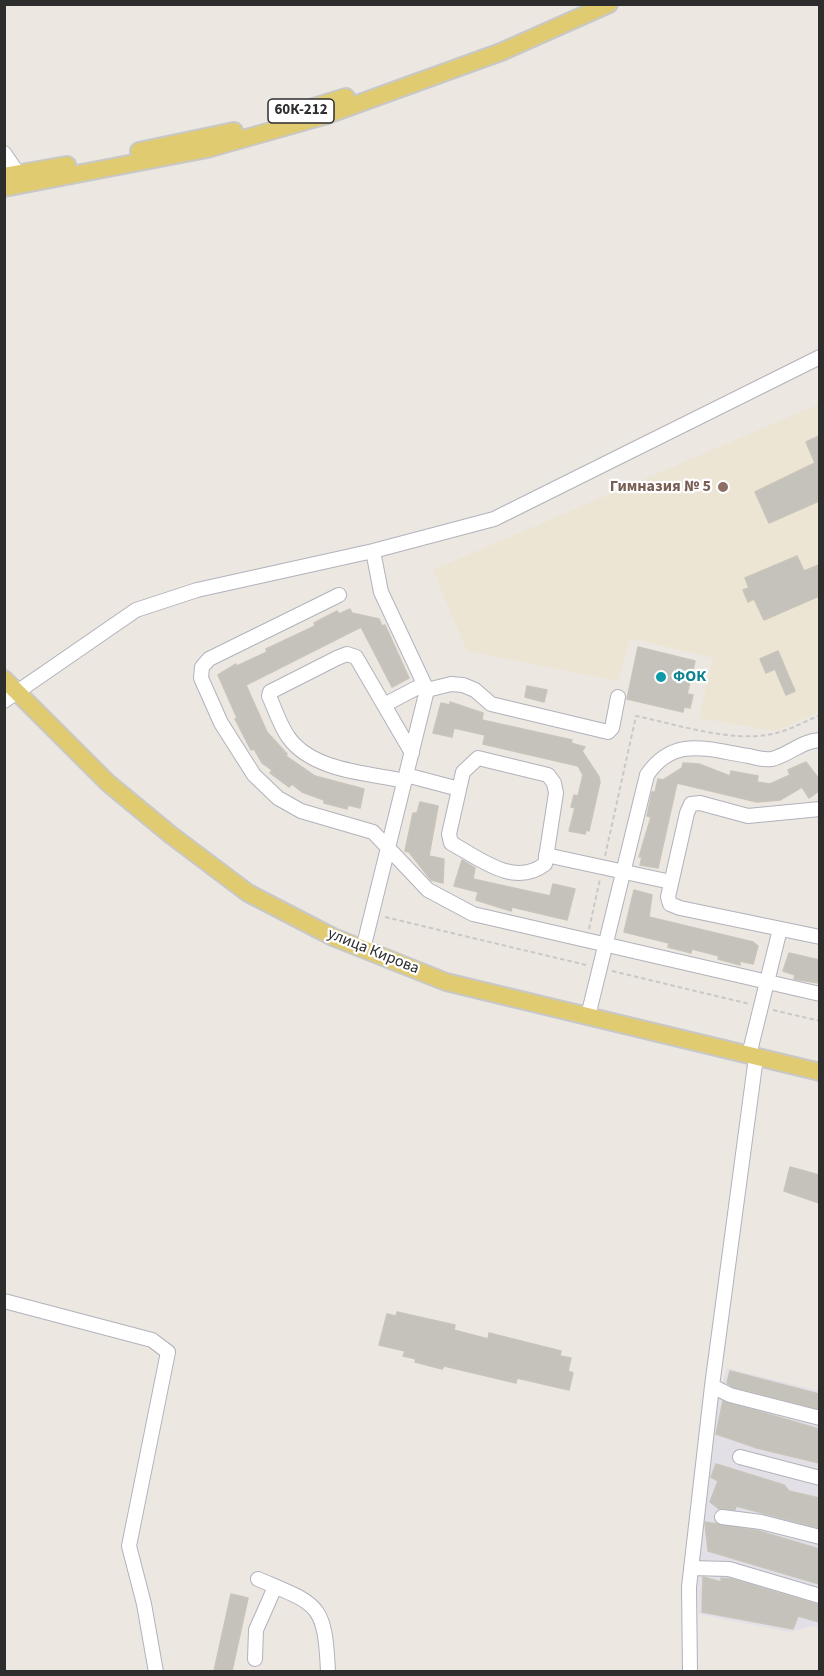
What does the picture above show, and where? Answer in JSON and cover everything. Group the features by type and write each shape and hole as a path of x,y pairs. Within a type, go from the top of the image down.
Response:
{"main road":[{"name":"60К-212","path":"12,175 247,128 465,56 585,4"},
{"path":"4,188 207,149 324,116 501,52 609,4"},
{"name":"улица Кирова","path":"4,679 10,697 108,783 248,893 333,937 446,982 819,1072"}],"street":[{"path":"4,153 12,175"},
{"path":"10,697 136,610 197,590 373,551 494,519 819,357"},
{"path":"363,949 412,753 426,687 381,592 373,551"},
{"path":"339,595 209,659 202,667 201,678 220,723 254,775 278,798 301,811 373,832 428,890 473,914 766,984 819,994"},
{"path":"412,753 356,657 347,654 270,692 269,696 288,737 301,751 332,765 459,789"},
{"path":"384,705 426,687 463,685 475,690 491,704 608,732 612,728 618,697"},
{"path":"588,1016 647,775 663,757 685,747 772,759 805,742 819,740"},
{"path":"478,758 548,775 554,783 556,794 545,864 519,874 502,871 451,843 448,834 459,789 463,772 478,758"},
{"path":"819,809 748,816 700,803 691,804 668,897 670,904 680,908 819,937"},
{"path":"546,855 671,882"},
{"path":"690,1671 689,1587 752,1056 766,984 780,929"},
{"path":"4,1301 152,1340 168,1352 129,1546 144,1604 156,1671"},
{"path":"712,1386 730,1395 819,1418"},
{"path":"740,1457 819,1479"},
{"path":"722,1517 761,1521 819,1538"},
{"path":"691,1568 729,1569 819,1596"},
{"path":"258,1579 300,1597 318,1610 326,1639 328,1671"},
{"path":"255,1659 256,1630 275,1587"}],"path":[{"path":"586,941 636,716 729,734 763,736 775,734 819,715"}],"shaded area":[{"name":"Гимназия № 5","path":"819,404 819,712 775,731 699,718 713,658 630,638 618,681 467,651 433,570"},
{"path":"727,1368 819,1391 819,1628 813,1626 789,1632 698,1614 697,1580 712,1433 717,1399"}],"building":[{"path":"819,436 819,501 769,523 755,492 815,463 806,442"},
{"path":"797,556 804,571 819,565 819,596 764,620 754,599 748,602 743,590 749,588 745,578"},
{"path":"350,609 352,613 379,619 382,626 385,625 409,678 392,687 361,627 246,685 267,732 287,754 286,756 315,776 364,789 360,808 348,805 347,809 324,803 324,800 302,792 292,784 289,787 270,773 272,770 262,763 254,749 251,750 235,719 237,718 218,675 236,664 237,666 267,652 266,649 315,626 314,623 337,611 339,614"},
{"name":"ФОК","path":"638,647 695,661 687,694 693,695 690,708 684,707 683,712 627,699"},
{"path":"778,651 795,691 786,695 775,669 766,673 760,659"},
{"path":"527,686 547,690 544,702 525,697"},
{"path":"450,702 483,713 482,720 572,740 571,743 585,747 582,751 600,782 589,831 586,830 585,834 569,831 575,808 571,807 574,795 578,796 583,775 578,766 483,744 485,735 454,728 452,737 433,733 441,703 450,705"},
{"path":"806,762 819,779 819,791 809,798 802,787 780,800 757,802 677,783 658,868 640,865 642,857 639,857 651,817 647,816 652,792 655,792 658,779 663,780 682,768 683,763 699,764 730,776 731,771 758,776 757,782 770,784 790,775 788,770"},
{"path":"420,802 438,806 429,856 444,859 443,883 431,880 409,852 405,851 413,813 417,813"},
{"path":"462,860 475,868 473,879 550,896 553,884 575,889 567,920 512,907 511,911 476,900 478,892 454,886"},
{"path":"634,890 652,895 649,917 753,942 758,946 753,964 740,961 740,965 718,959 719,956 692,949 691,953 668,947 669,943 624,932"},
{"path":"789,953 819,960 818,983 794,979 795,975 783,971"},
{"path":"790,1167 819,1175 819,1203 784,1191"},
{"path":"397,1312 455,1325 454,1330 488,1339 489,1333 561,1351 560,1356 571,1358 568,1371 573,1373 569,1390 517,1378 516,1383 444,1366 442,1369 415,1362 416,1359 403,1356 405,1351 379,1345 387,1314 396,1316"},
{"path":"730,1371 819,1394 819,1409 733,1387 727,1383"},
{"path":"723,1401 819,1429 819,1463 757,1448 716,1434"},
{"path":"716,1464 784,1485 789,1491 819,1498 819,1528 736,1506 735,1510 719,1509 710,1502 718,1481 711,1477"},
{"path":"705,1522 759,1531 819,1549 819,1584 708,1551"},
{"path":"703,1577 721,1582 721,1578 732,1579 819,1605 819,1622 798,1616 793,1629 702,1612"},
{"path":"231,1594 248,1598 232,1671 214,1671"}],"place":[{"name":"Гимназия № 5","path":"723,487"},
{"name":"ФОК","path":"661,677"}]}
